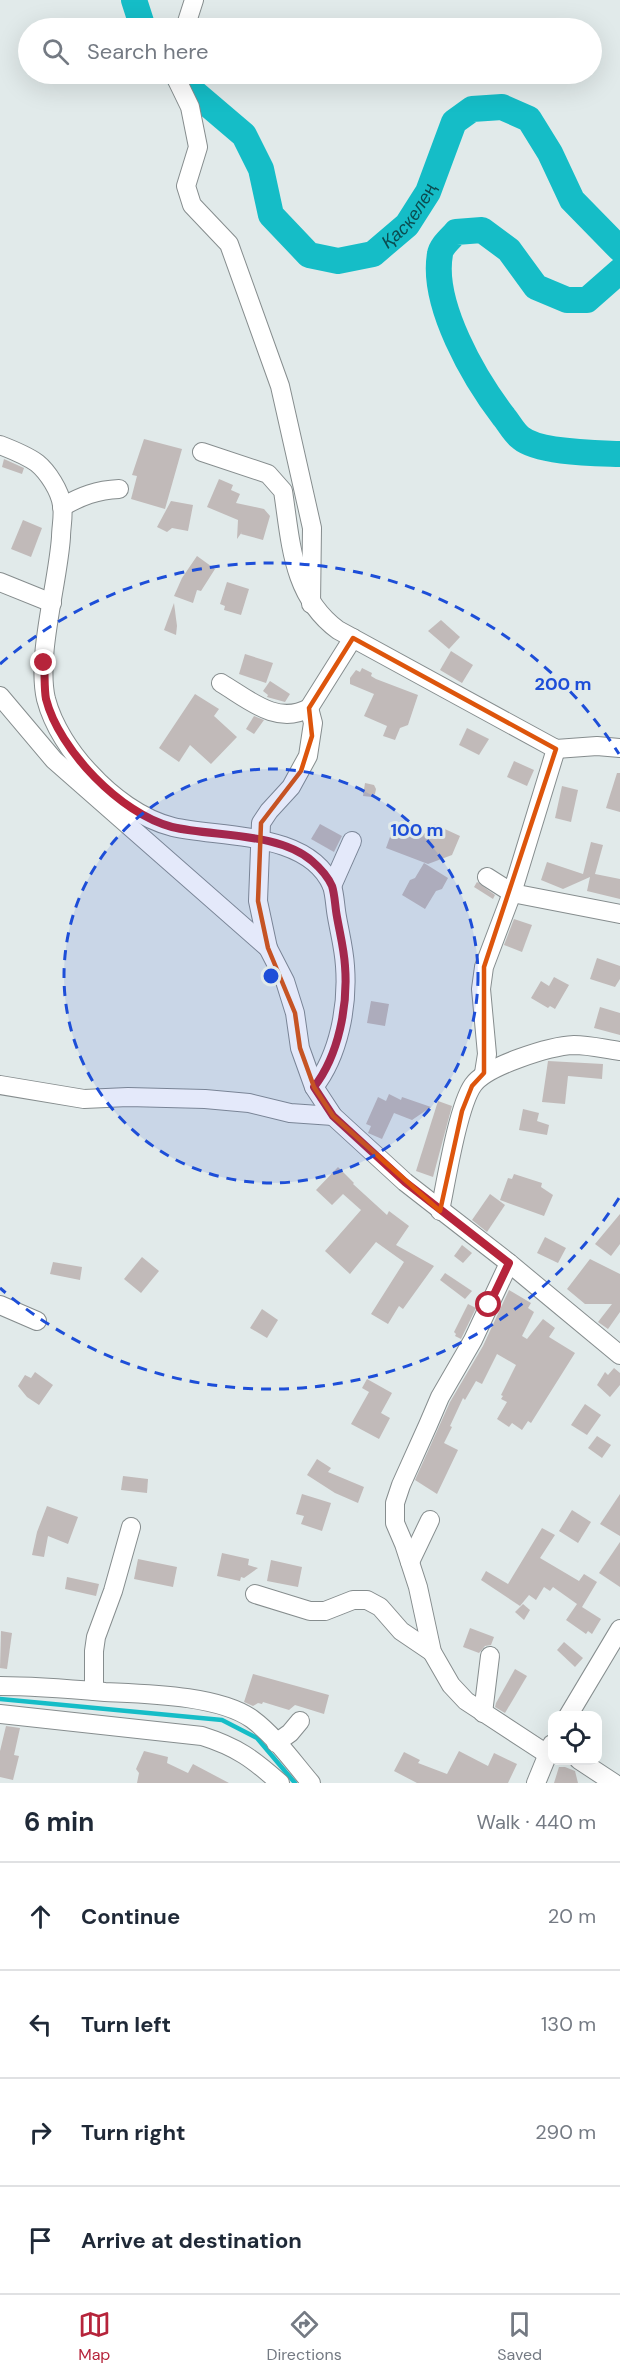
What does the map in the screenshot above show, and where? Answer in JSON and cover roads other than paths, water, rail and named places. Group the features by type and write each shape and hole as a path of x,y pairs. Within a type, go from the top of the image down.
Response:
{"street":[{"path":"188,18 194,0"},
{"path":"179,84 190,107 198,147 186,186 192,206 229,244 280,386 312,528 311,604"},
{"path":"0,445 38,464 51,480 62,507 60,552 44,663 46,698 56,726 90,772 112,793 137,811 171,826 260,840 282,845 303,854 314,862 332,886 344,952 346,985 340,1024 331,1058 323,1076 314,1087"},
{"path":"202,452 268,474 283,491 298,577 311,604 321,618 353,638 556,749 597,746 620,748"},
{"path":"62,507 82,496 102,490 119,489"},
{"path":"0,582 52,603"},
{"path":"221,683 268,711 297,715 309,708 353,638"},
{"path":"0,696 54,760 268,948"},
{"path":"309,708 313,723 308,756 291,788 261,823 258,901 268,948 285,981 295,1013 300,1048 314,1087 333,1116 405,1182 509,1263 620,1356"},
{"path":"484,1073 487,1054 481,989 484,967 512,893 556,749"},
{"path":"332,886 352,841"},
{"path":"487,877 512,893 620,914"},
{"path":"440,1211 462,1111 472,1086 484,1073 528,1055 574,1045 620,1052"},
{"path":"0,1085 84,1099 128,1097 249,1103 290,1113 333,1116"},
{"path":"509,1263 473,1340 440,1397 401,1485 396,1503 395,1523 410,1562 432,1652 451,1685 466,1701 483,1713 548,1748"},
{"path":"0,1305 37,1322"},
{"path":"410,1562 430,1520"},
{"path":"94,1691 96,1637 113,1591 131,1527"},
{"path":"255,1594 310,1611 325,1611 353,1600 368,1600 380,1607 401,1631 432,1652"},
{"path":"571,1711 620,1629"},
{"path":"483,1713 490,1656"},
{"path":"0,1686 167,1696 222,1706 251,1719 276,1743 311,1783"},
{"path":"0,1714 202,1736 249,1756 280,1783"},
{"path":"276,1743 290,1733 300,1721"},
{"path":"536,1783 548,1754"},
{"path":"585,1765 614,1783"}],"waterway":[{"name":"Қаскелең","path":"134,0 140,18"},
{"name":"Қаскелең","path":"185,84 244,135 261,169 271,215 309,255 338,261 373,254 407,225 428,192 454,122 472,109 502,107 529,119 550,153 572,200 620,249"},
{"name":"Қаскелең","path":"620,271 587,300 567,300 536,287 509,250 482,230 456,232 441,251 439,274 442,295 457,340 492,401 518,436 541,447 620,454"},
{"path":"0,1699 222,1720 257,1738 295,1783"}]}
